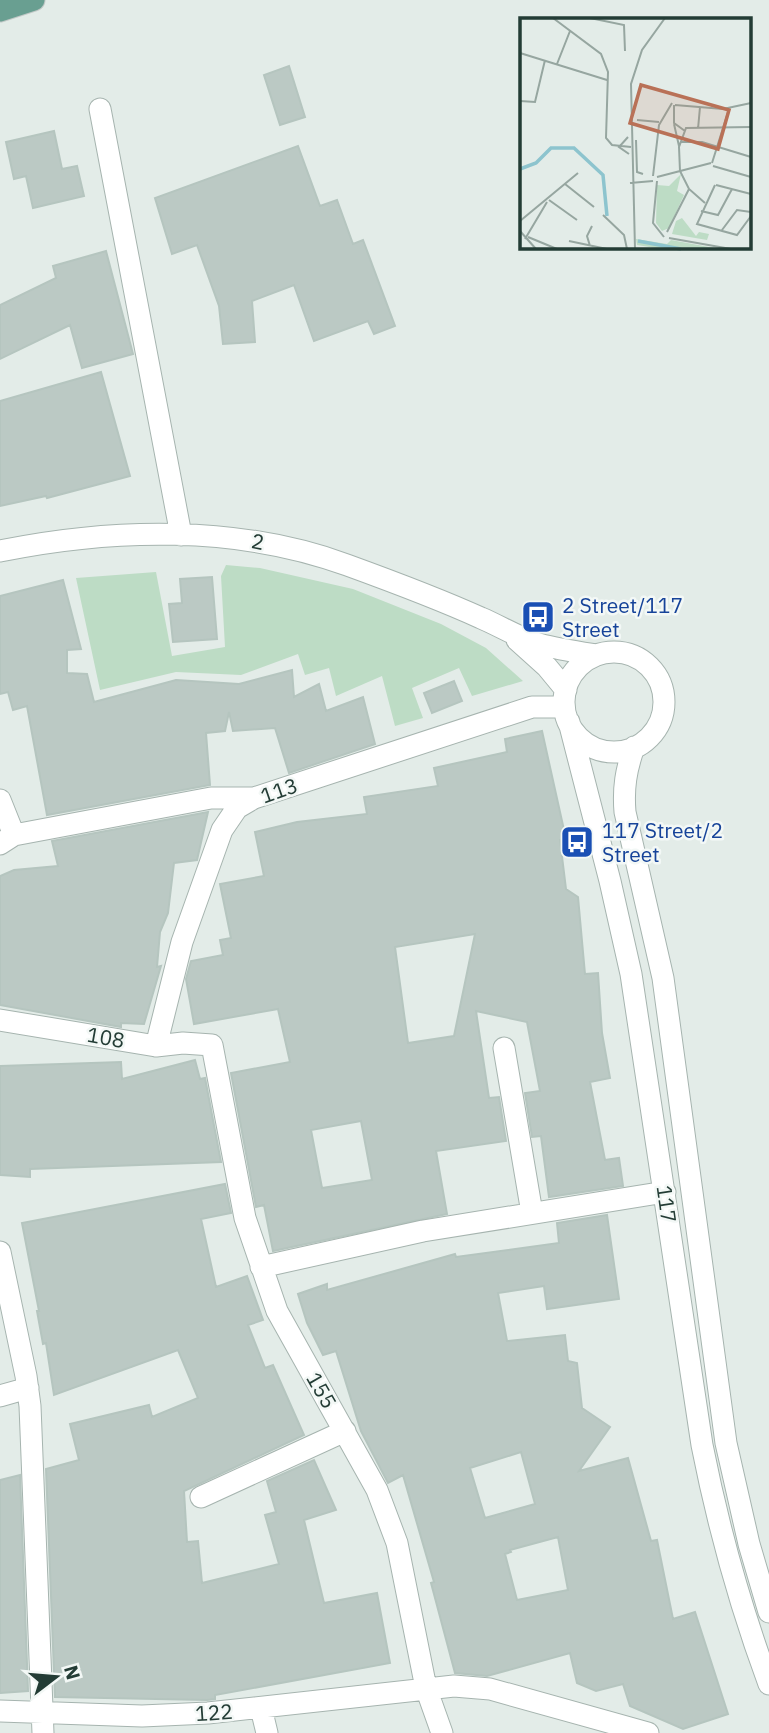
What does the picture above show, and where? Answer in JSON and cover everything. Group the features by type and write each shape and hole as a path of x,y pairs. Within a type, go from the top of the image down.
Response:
{"main road":[{"path":"0,11 34,0"}],"street":[{"path":"100,109 181,535"},
{"name":"2","path":"0,551 125,536 242,538 344,564 479,617 539,644 596,655"},
{"name":"2","path":"502,628 547,667 566,706"},
{"path":"613,652 629,654 643,661 655,673 662,687 662,719 644,743 617,752 591,746 578,736 566,706 572,675 583,663 596,655 613,652"},
{"name":"113","path":"156,1046 182,942 222,830 237,808 254,797 532,707 566,706"},
{"name":"117","path":"566,706 625,942 712,1495 741,1600 769,1684"},
{"name":"117","path":"635,747 624,782 625,813 663,978 726,1443 749,1544 769,1612"},
{"path":"0,800 7,839 211,797 254,797"},
{"name":"108","path":"0,1020 156,1046 183,1043 212,1045"},
{"name":"155","path":"212,1045 245,1218 261,1267 277,1311 377,1490 397,1543 426,1688 442,1733"},
{"path":"504,1048 532,1213"},
{"path":"261,1267 423,1231 665,1192"},
{"path":"0,1252 28,1388 42,1723"},
{"path":"0,1396 28,1388"},
{"path":"201,1497 345,1431"},
{"name":"122","path":"0,1711 42,1723 142,1716 209,1723 261,1708 454,1686 489,1689 648,1733"},
{"path":"261,1708 267,1733"}],"green space":[{"path":"226,565 260,568 353,589 441,624 486,648 523,681 472,696 459,668 412,688 423,718 395,726 382,676 336,696 329,668 305,675 298,654 241,675 176,672 100,690 76,578 156,572 172,656 225,647 221,576"}],"building":[{"path":"289,66 305,117 280,125 264,75"},
{"path":"54,131 62,169 77,166 84,196 33,208 26,176 14,179 6,142"},
{"path":"298,146 320,206 337,200 353,244 363,240 395,326 374,334 368,321 314,341 294,285 252,301 255,342 223,344 219,306 197,245 172,254 155,198"},
{"path":"106,251 133,354 82,368 70,325 0,359 0,305 56,278 53,266"},
{"path":"101,372 130,476 47,498 46,496 0,506 0,401"},
{"path":"212,577 217,639 173,642 169,604 182,603 180,579"},
{"path":"63,580 81,649 67,650 67,673 87,674 94,702 176,680 239,684 292,670 294,697 319,684 326,711 363,697 375,744 289,773 275,728 233,731 229,712 225,731 206,733 210,785 47,815 27,706 13,710 8,692 0,694 0,596"},
{"path":"454,681 462,701 432,713 424,693"},
{"path":"542,731 566,839 560,840 566,889 578,897 585,974 598,973 602,1033 610,1078 590,1082 605,1160 619,1158 623,1186 549,1197 541,1136 532,1137 525,1093 540,1091 527,1022 476,1011 489,1098 499,1097 506,1141 436,1151 447,1214 273,1251 264,1205 256,1207 231,1073 290,1062 278,1009 194,1024 186,979 191,961 223,955 220,940 231,938 220,884 264,876 255,832 297,822 367,814 364,797 438,786 434,768 507,752 505,739","holes":["475,934 454,1036 408,1043 395,947","361,1121 372,1180 322,1188 311,1130"]},
{"path":"208,812 197,860 174,863 168,913 160,932 157,967 161,966 144,1024 121,1023 121,1027 0,1005 0,876 14,870 58,866 52,841"},
{"path":"195,1060 200,1079 205,1078 221,1162 30,1169 30,1177 0,1175 0,1066 121,1062 122,1079"},
{"path":"225,1184 231,1213 201,1219 216,1287 247,1276 263,1320 248,1325 265,1368 273,1365 304,1435 184,1491 187,1542 198,1541 202,1583 279,1564 265,1515 276,1512 267,1481 314,1460 336,1510 304,1520 324,1603 377,1593 390,1663 215,1695 215,1699 207,1700 55,1697 46,1469 79,1460 70,1424 149,1405 152,1417 198,1398 178,1350 54,1395 22,1223"},
{"path":"607,1215 619,1299 547,1309 544,1286 498,1293 507,1341 565,1335 568,1361 577,1363 582,1408 610,1427 579,1471 628,1458 651,1541 657,1540 673,1619 695,1612 728,1714 683,1729 630,1706 623,1684 596,1691 577,1683 570,1653 487,1676 455,1673 431,1583 434,1582 403,1475 388,1483 361,1431 336,1351 323,1355 307,1323 298,1294 327,1284 327,1290 455,1254 456,1257 559,1243 557,1223","holes":["521,1452 535,1504 485,1518 470,1468","558,1537 568,1590 517,1600 505,1554 511,1552 510,1550"]},
{"path":"20,1475 28,1691 0,1693 0,1480"}],"place":[{"name":"2 Street/117 Street","path":"538,617"},
{"name":"117 Street/2 Street","path":"577,842"}]}
